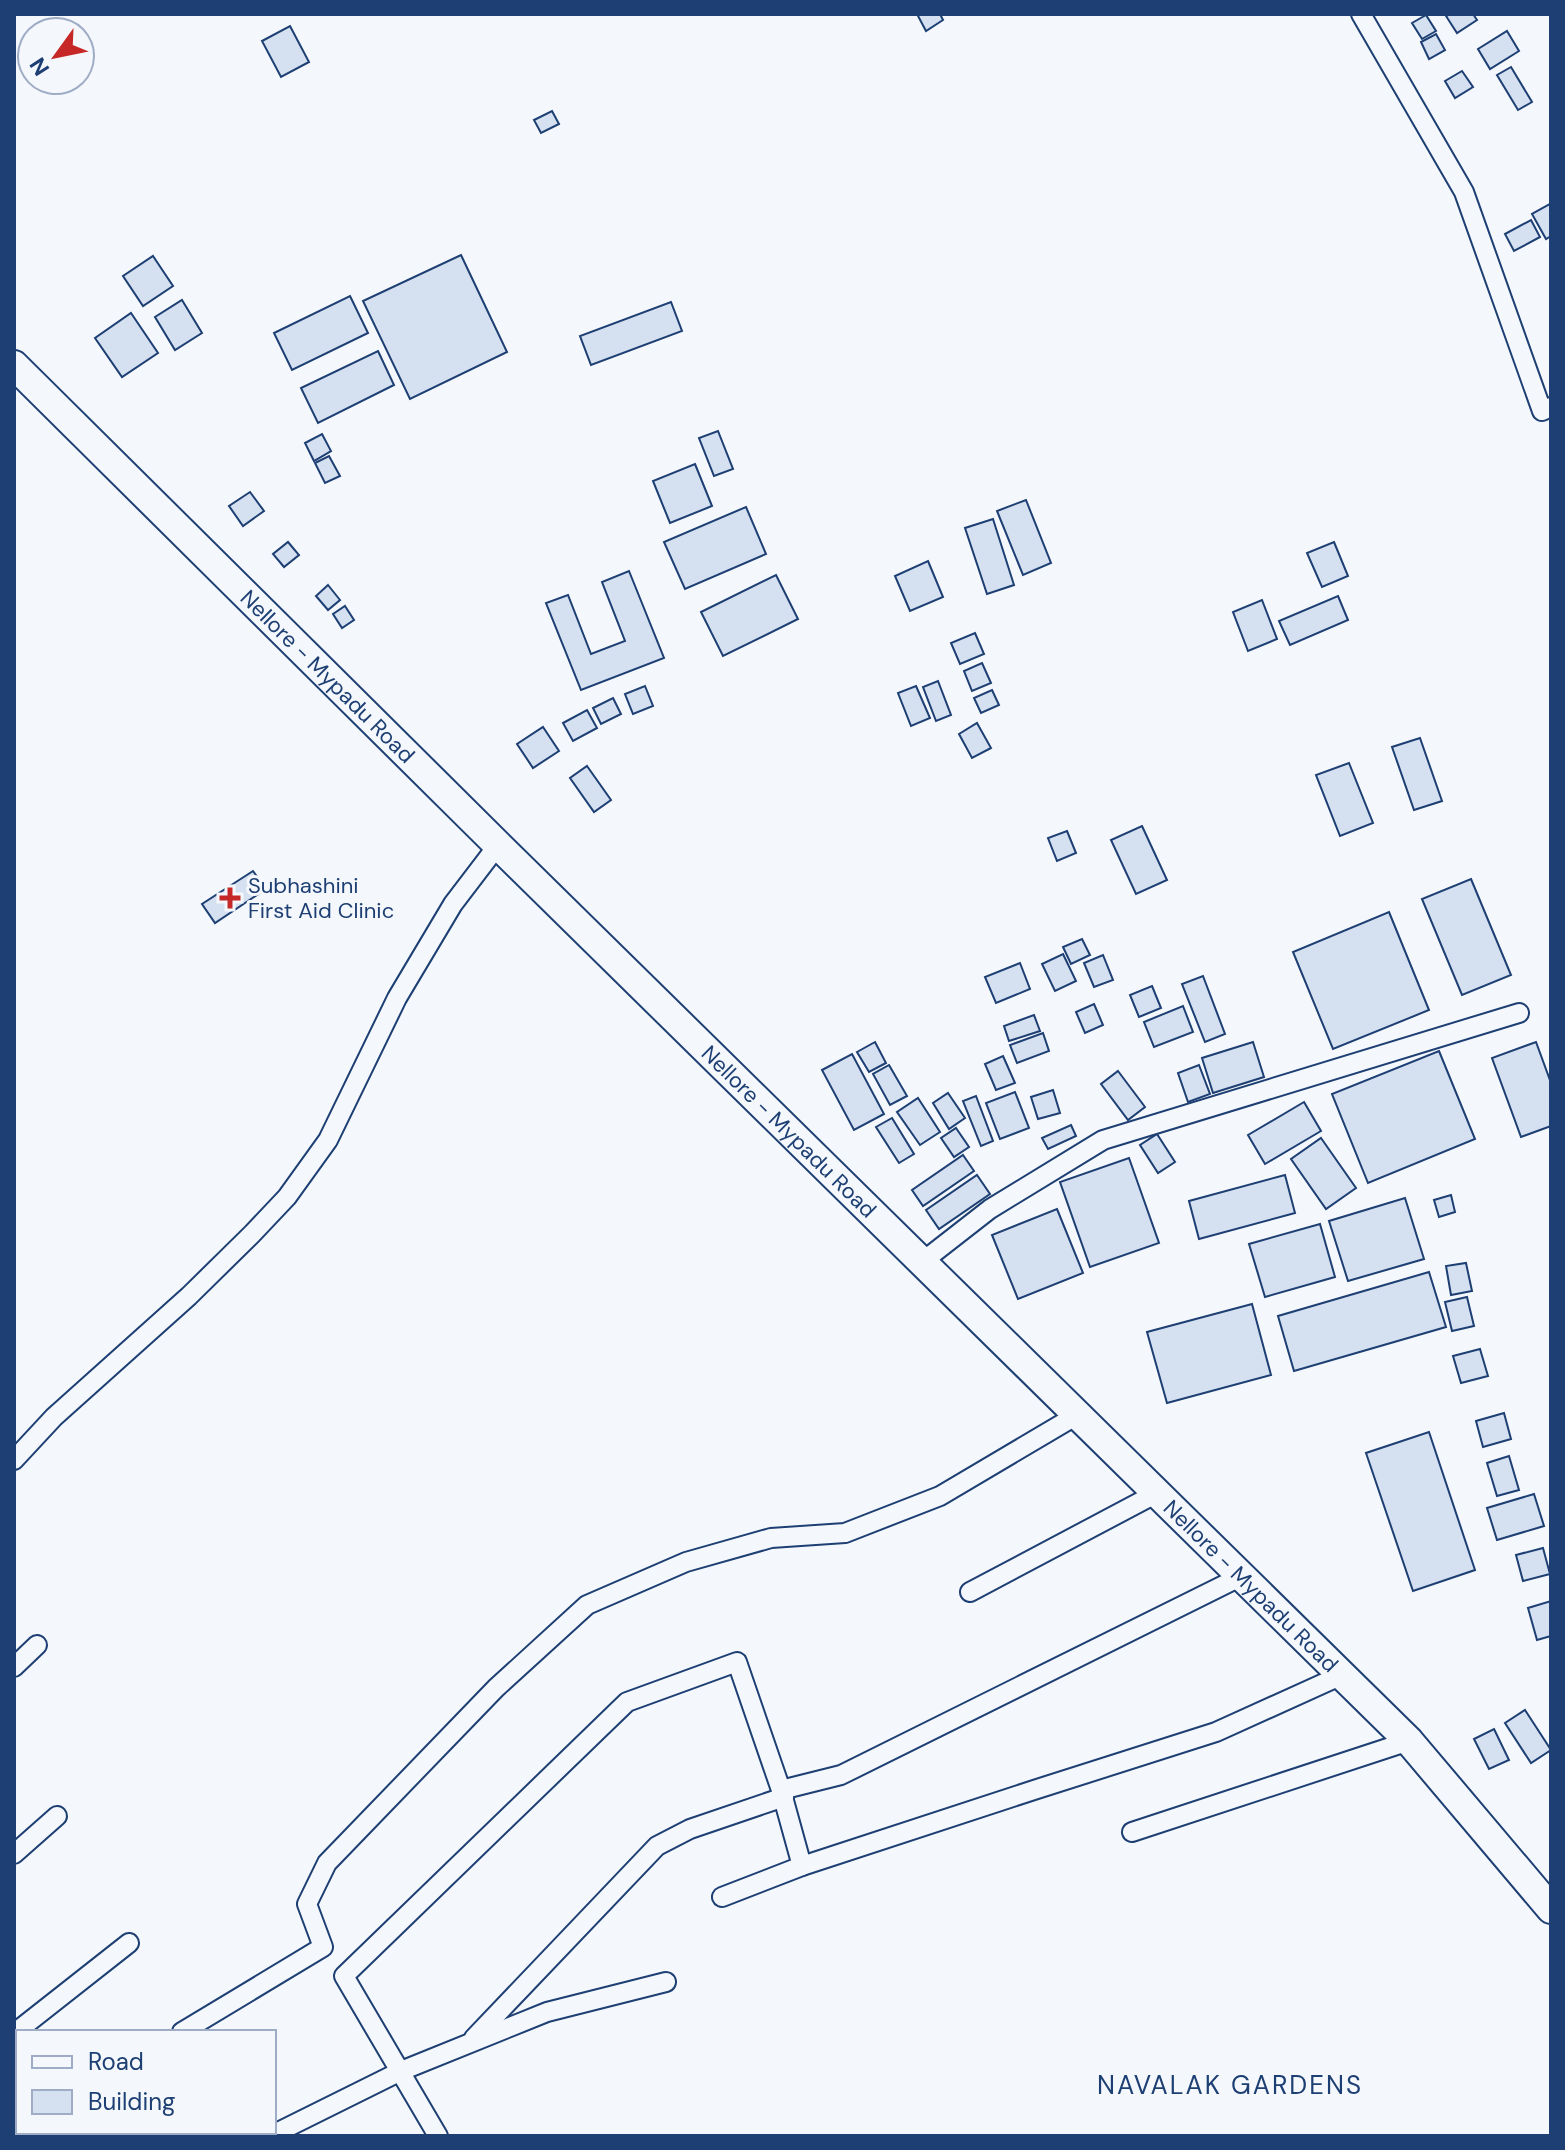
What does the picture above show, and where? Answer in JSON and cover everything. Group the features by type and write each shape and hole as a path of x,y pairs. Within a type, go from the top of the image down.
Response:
{"main road":[{"name":"Nellore - Mypadu Road","path":"14,365 1409,1741 1551,1909"}],"street":[{"path":"1361,14 1464,192 1542,411 1551,407"},
{"path":"14,1460 54,1417 189,1296 287,1197 328,1140 397,998 453,904 498,845"},
{"path":"922,1262 990,1209 1103,1140 1519,1013"},
{"path":"185,2030 323,1947 307,1904 327,1863 496,1688 587,1605 686,1562 771,1538 845,1533 940,1496 1077,1415"},
{"path":"970,1592 1157,1493"},
{"path":"469,2044 657,1846 690,1829 841,1775 1242,1576"},
{"path":"14,1667 37,1645"},
{"path":"438,2136 344,1976 627,1702 737,1662 782,1794 802,1866"},
{"path":"722,1897 802,1866 1216,1732 1342,1675"},
{"path":"1132,1832 1409,1741"},
{"path":"14,1854 57,1816"},
{"path":"19,2027 129,1943"},
{"path":"276,2133 401,2071 547,2012 666,1982"}],"building":[{"path":"917,14 940,14 943,20 926,31"},
{"path":"1473,14 1477,20 1457,33 1446,16"},
{"path":"1426,15 1436,31 1422,39 1412,23"},
{"path":"290,26 309,62 281,77 262,41"},
{"path":"1507,31 1519,51 1490,69 1478,49"},
{"path":"1436,34 1445,50 1429,59 1421,42"},
{"path":"1511,67 1532,102 1518,110 1497,75"},
{"path":"1462,71 1473,87 1455,98 1445,81"},
{"path":"552,111 559,124 541,133 534,120"},
{"path":"1550,204 1551,236 1546,239 1532,214"},
{"path":"1531,220 1540,237 1514,251 1505,234"},
{"path":"461,255 507,352 410,399 363,301"},
{"path":"153,256 173,286 143,306 123,276"},
{"path":"350,296 368,333 292,370 274,333"},
{"path":"182,300 202,333 175,350 155,317"},
{"path":"671,302 682,331 591,365 580,336"},
{"path":"131,313 158,353 122,377 95,338"},
{"path":"378,351 394,385 318,423 301,388"},
{"path":"718,431 733,469 714,476 699,438"},
{"path":"322,434 331,451 314,461 305,443"},
{"path":"329,456 340,476 325,483 315,463"},
{"path":"695,464 712,506 670,523 653,481"},
{"path":"250,492 264,511 243,526 229,506"},
{"path":"1026,500 1051,563 1023,575 997,511"},
{"path":"746,507 766,554 685,589 664,542"},
{"path":"993,519 1014,585 987,594 965,528"},
{"path":"288,542 299,555 284,567 273,554"},
{"path":"1334,542 1348,576 1322,587 1307,553"},
{"path":"928,561 943,597 910,611 895,576"},
{"path":"629,571 664,658 581,690 546,603 568,595 591,654 625,641 602,582"},
{"path":"776,575 798,619 723,656 701,612"},
{"path":"328,585 340,600 328,610 316,596"},
{"path":"1338,596 1348,620 1290,645 1279,621"},
{"path":"1262,600 1277,639 1248,651 1233,612"},
{"path":"345,606 354,620 342,628 333,614"},
{"path":"975,633 984,654 960,664 951,643"},
{"path":"982,663 991,683 972,691 964,671"},
{"path":"938,681 951,715 936,721 923,687"},
{"path":"645,686 653,706 633,714 625,694"},
{"path":"916,686 930,718 911,726 898,693"},
{"path":"992,690 999,705 981,713 974,698"},
{"path":"613,698 621,714 601,724 593,708"},
{"path":"587,710 597,728 573,741 563,723"},
{"path":"977,723 991,748 972,758 959,734"},
{"path":"543,727 559,751 533,768 517,744"},
{"path":"1420,738 1442,801 1414,810 1392,747"},
{"path":"1349,763 1373,823 1340,836 1316,775"},
{"path":"587,766 611,800 594,812 570,778"},
{"path":"1142,826 1167,880 1136,894 1111,840"},
{"path":"1067,831 1076,853 1057,861 1048,838"},
{"path":"253,871 266,889 215,923 202,904"},
{"path":"1471,879 1511,975 1462,995 1422,899"},
{"path":"1389,912 1429,1010 1333,1049 1293,952"},
{"path":"1082,939 1090,955 1071,964 1063,947"},
{"path":"1063,954 1076,981 1055,991 1042,964"},
{"path":"1103,955 1113,980 1094,987 1084,963"},
{"path":"1020,963 1030,989 996,1003 985,977"},
{"path":"1203,976 1225,1034 1205,1042 1182,984"},
{"path":"1152,986 1161,1008 1139,1017 1130,995"},
{"path":"1094,1004 1103,1025 1085,1033 1076,1012"},
{"path":"1183,1006 1193,1032 1154,1047 1144,1022"},
{"path":"1034,1015 1040,1031 1009,1041 1004,1026"},
{"path":"1043,1033 1049,1051 1017,1063 1010,1045"},
{"path":"875,1042 886,1063 869,1072 857,1052"},
{"path":"1253,1042 1264,1077 1213,1093 1202,1058"},
{"path":"1536,1042 1551,1083 1551,1126 1521,1137 1492,1058"},
{"path":"1439,1051 1475,1139 1368,1183 1332,1094"},
{"path":"852,1054 884,1114 854,1130 822,1070"},
{"path":"1003,1056 1015,1083 996,1090 985,1064"},
{"path":"889,1065 907,1096 890,1105 873,1074"},
{"path":"1199,1065 1210,1094 1188,1102 1178,1073"},
{"path":"1118,1071 1145,1107 1128,1120 1101,1084"},
{"path":"1053,1090 1060,1113 1038,1119 1031,1097"},
{"path":"1015,1092 1029,1128 1000,1139 986,1103"},
{"path":"948,1093 965,1118 949,1129 933,1103"},
{"path":"976,1096 993,1141 981,1146 963,1101"},
{"path":"918,1098 940,1132 920,1145 897,1112"},
{"path":"1304,1102 1321,1131 1265,1164 1248,1135"},
{"path":"892,1118 914,1154 899,1163 876,1127"},
{"path":"1071,1125 1076,1136 1048,1149 1042,1138"},
{"path":"956,1128 969,1147 954,1157 941,1138"},
{"path":"1157,1134 1175,1162 1158,1173 1140,1145"},
{"path":"1321,1138 1356,1188 1326,1209 1291,1159"},
{"path":"963,1155 974,1171 923,1206 912,1190"},
{"path":"1129,1158 1159,1243 1090,1267 1060,1182"},
{"path":"977,1175 990,1194 939,1229 926,1210"},
{"path":"1285,1175 1295,1213 1199,1239 1189,1201"},
{"path":"1451,1195 1455,1212 1439,1217 1434,1200"},
{"path":"1405,1198 1424,1259 1348,1281 1329,1221"},
{"path":"1057,1209 1083,1273 1018,1299 992,1235"},
{"path":"1320,1224 1335,1277 1265,1297 1249,1244"},
{"path":"1466,1263 1472,1291 1451,1295 1446,1266"},
{"path":"1429,1272 1446,1327 1294,1371 1278,1316"},
{"path":"1467,1297 1474,1326 1452,1331 1445,1302"},
{"path":"1252,1304 1271,1375 1167,1403 1147,1332"},
{"path":"1480,1349 1488,1376 1461,1383 1453,1356"},
{"path":"1504,1413 1511,1439 1483,1447 1476,1421"},
{"path":"1429,1432 1475,1570 1413,1591 1366,1453"},
{"path":"1509,1456 1519,1490 1497,1496 1487,1463"},
{"path":"1534,1494 1544,1526 1497,1540 1487,1508"},
{"path":"1543,1548 1550,1574 1523,1581 1516,1555"},
{"path":"1551,1601 1551,1636 1537,1640 1528,1608"},
{"path":"1525,1710 1551,1750 1531,1763 1505,1723"},
{"path":"1494,1729 1509,1760 1489,1769 1474,1739"}],"place":[{"name":"Subhashini First Aid Clinic","path":"230,898"}],"district":[{"name":"NAVALAK GARDENS","path":"1230,2085"}]}
